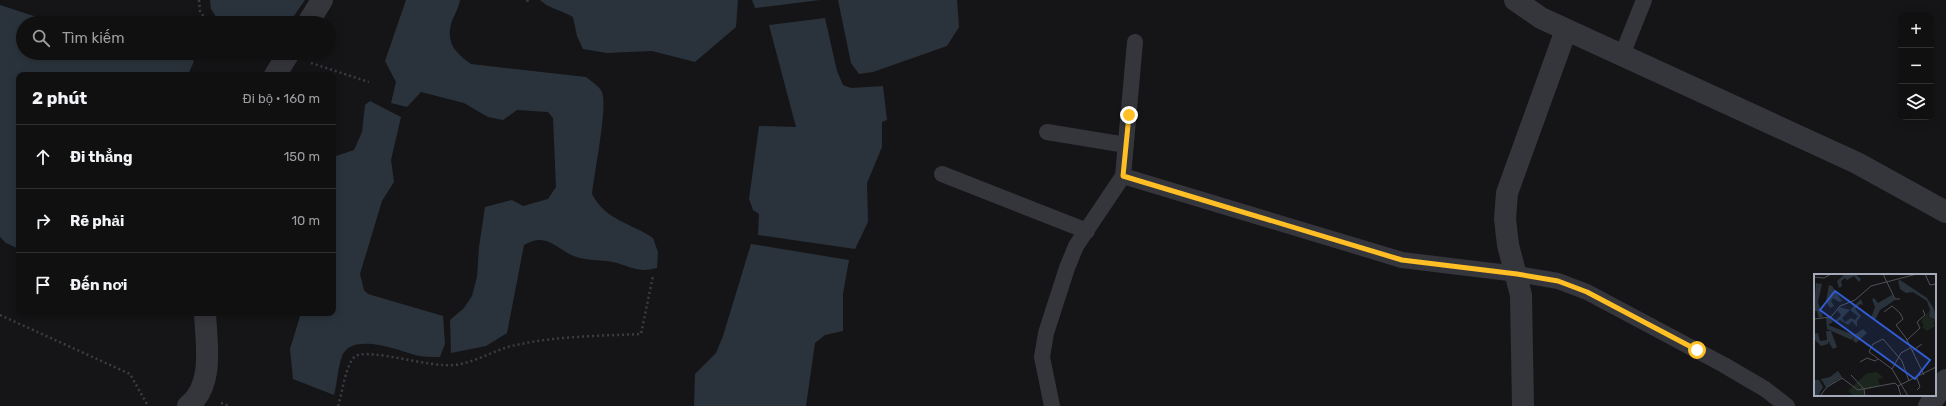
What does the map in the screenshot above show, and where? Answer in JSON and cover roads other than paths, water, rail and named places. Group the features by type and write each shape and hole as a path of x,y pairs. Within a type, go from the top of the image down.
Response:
{"street":[{"path":"312,16 322,0"},
{"path":"1515,0 1541,18 1566,30 1857,163 1946,212"},
{"path":"1523,406 1521,295 1517,274 1508,245 1505,219 1507,193 1566,30"},
{"path":"277,72 284,60"},
{"path":"188,406 198,396 205,376 205,316"},
{"path":"1936,395 1946,380"},
{"path":"1929,406 1936,396"}],"lane":[{"path":"1622,55 1644,0"},
{"path":"1052,406 1042,357 1043,345 1067,268 1076,246 1123,176 1135,42"},
{"path":"1046,132 1126,144"},
{"path":"942,174 1087,231"},
{"path":"1123,176 1402,260 1517,274 1558,281 1587,292 1724,365 1765,389 1787,406"}]}
